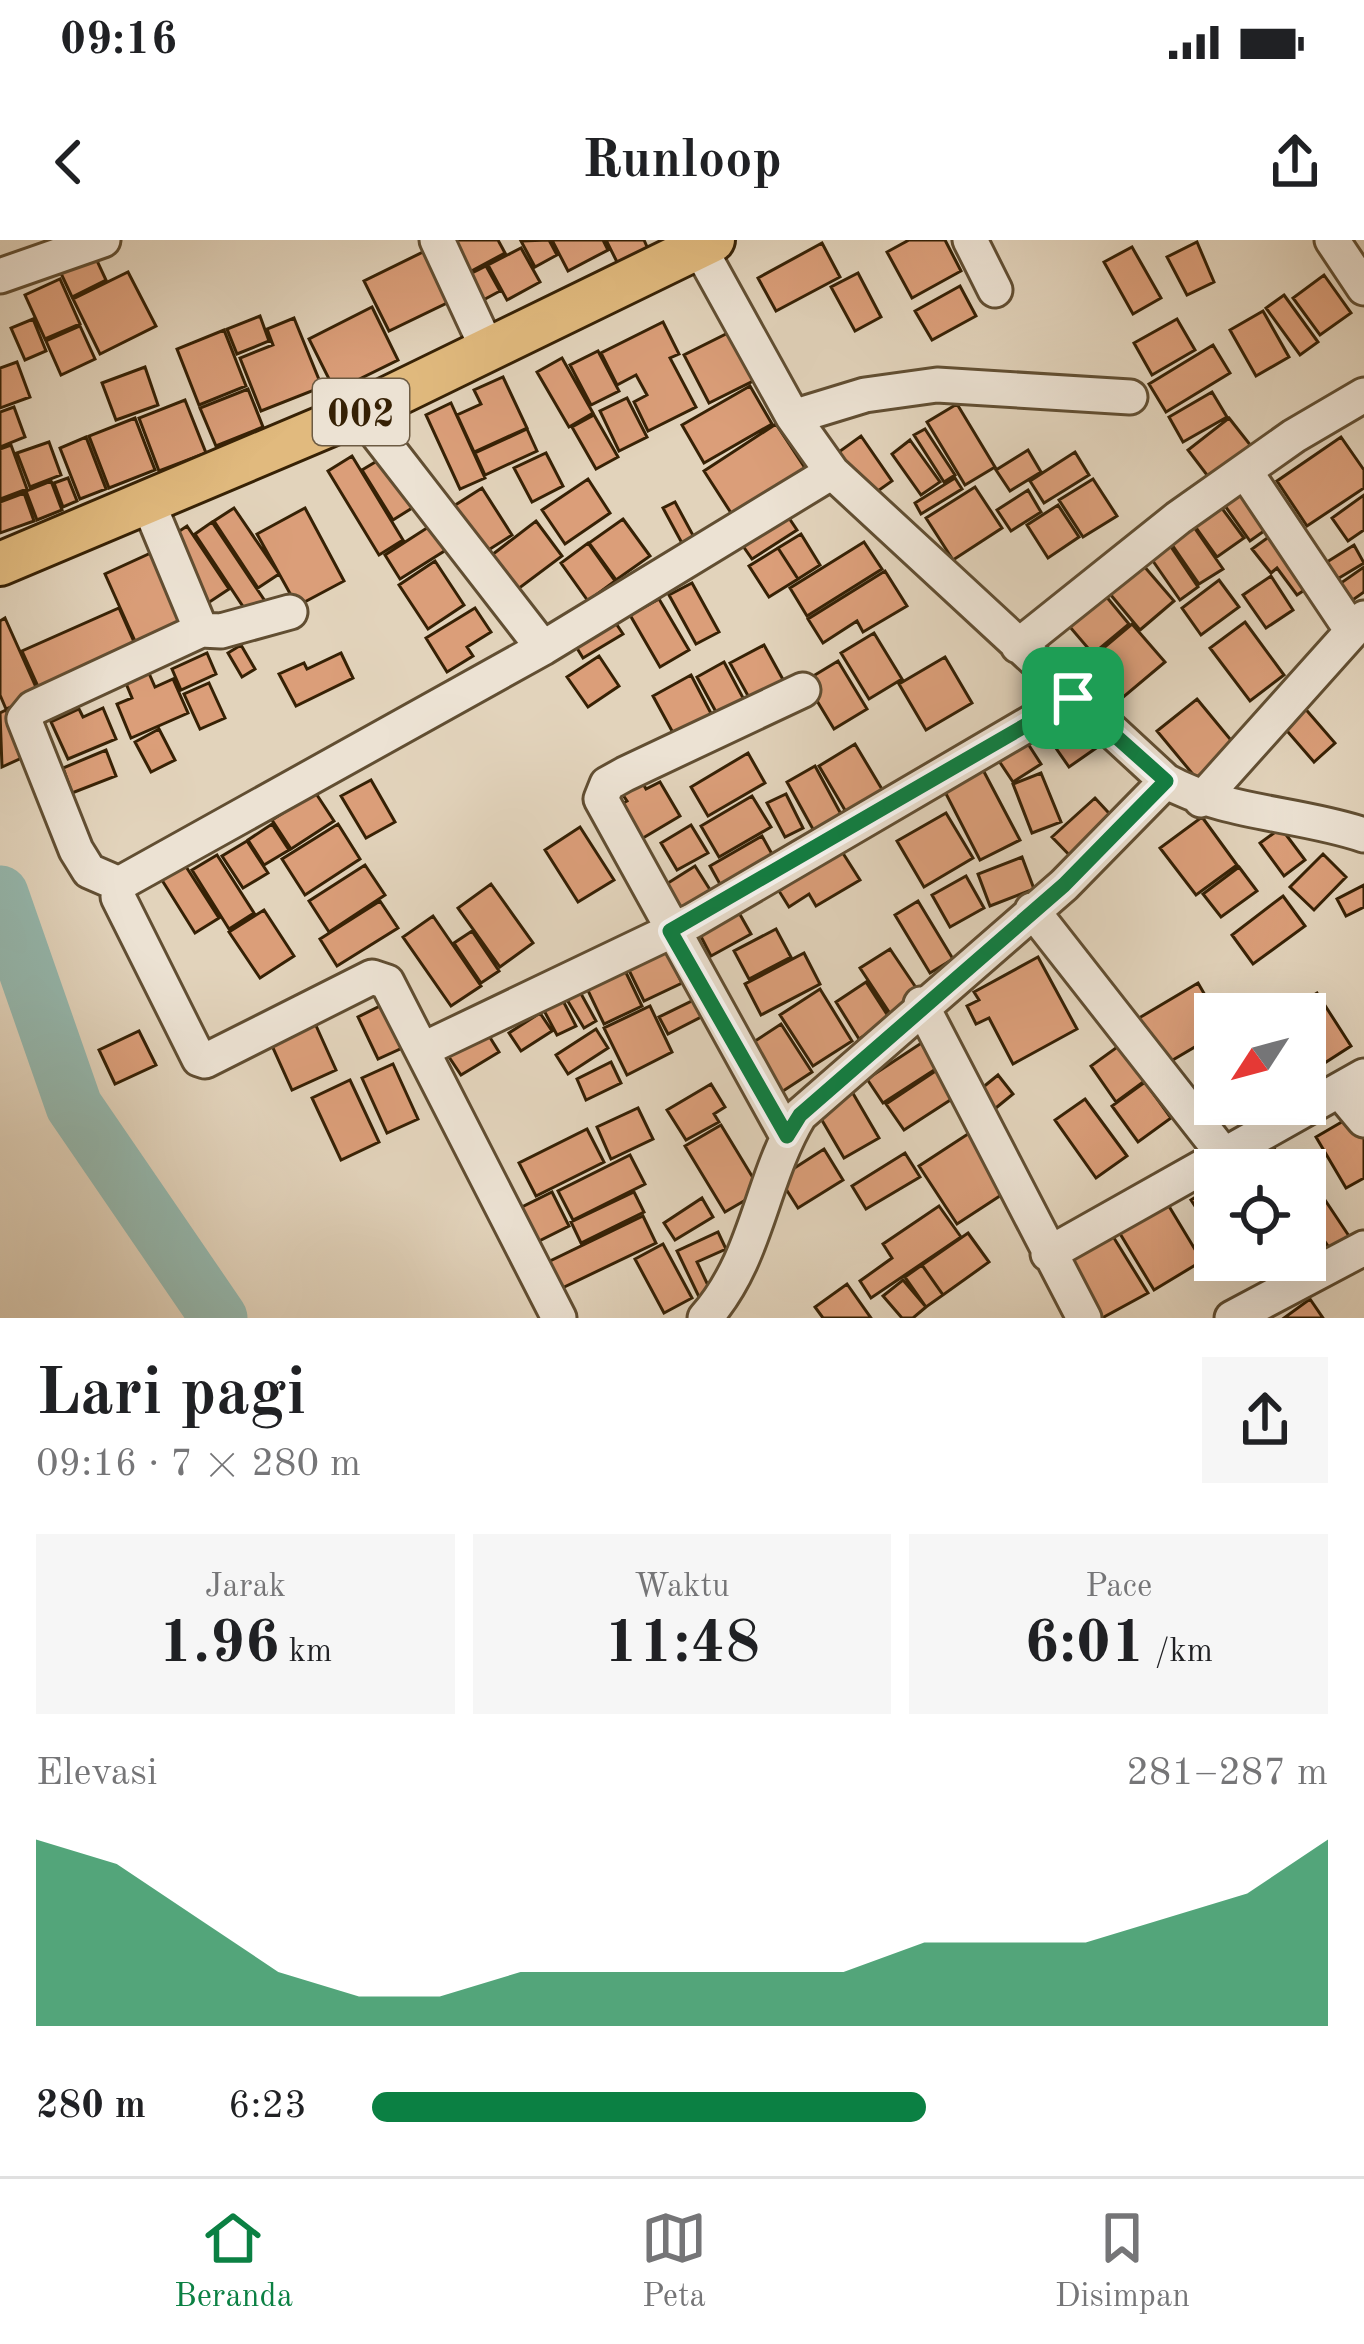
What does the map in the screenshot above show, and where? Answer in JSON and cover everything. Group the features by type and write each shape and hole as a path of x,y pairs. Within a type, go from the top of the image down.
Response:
{"main road":[{"name":"002","path":"0,564 360,412 706,244"}],"street":[{"path":"0,276 103,240"},
{"path":"437,240 488,350"},
{"path":"970,240 995,290"},
{"path":"1332,240 1364,288"},
{"path":"706,244 793,417 832,472 1073,698 1166,781 1201,800 1274,810 1364,836"},
{"path":"793,417 866,395 937,386 1130,397"},
{"path":"1018,646 1246,471 1364,395"},
{"path":"360,412 543,649"},
{"path":"1201,800 1358,624 1246,471"},
{"path":"119,884 543,649 832,472"},
{"path":"148,505 201,630"},
{"path":"119,884 89,871 76,850 26,728 26,713 201,630 221,631 290,612"},
{"path":"787,1136 601,799 607,784 803,691"},
{"path":"422,1049 670,931 1073,698"},
{"path":"705,1318 730,1290 757,1231 787,1136 800,1115 921,1004 1064,885 1166,781"},
{"path":"119,884 118,897 199,1059 206,1061 373,977 387,982 560,1318"},
{"path":"1032,910 1219,1149"},
{"path":"921,1004 1084,1318"},
{"path":"1236,1149 1351,1083 1364,1120"},
{"path":"1048,1254 1194,1173"},
{"path":"1232,1318 1364,1248"}],"building":[{"path":"454,240 498,240 505,253 464,275"},
{"path":"549,240 557,255 535,267 521,241"},
{"path":"552,240 603,240 608,250 568,271"},
{"path":"606,240 644,240 648,249 618,264"},
{"path":"909,240 945,240 961,271 912,298 887,252"},
{"path":"1197,242 1214,282 1187,295 1167,257"},
{"path":"822,243 840,277 776,311 758,278"},
{"path":"1132,247 1161,298 1133,314 1104,262"},
{"path":"521,248 540,282 507,300 488,265"},
{"path":"92,250 106,280 72,297 58,267"},
{"path":"425,251 451,301 389,331 364,281"},
{"path":"486,266 500,291 474,305 460,279"},
{"path":"128,272 156,326 100,354 73,299"},
{"path":"858,273 881,317 855,331 831,287"},
{"path":"1324,275 1351,313 1320,335 1293,298"},
{"path":"60,279 80,324 45,339 25,295"},
{"path":"960,286 976,316 932,340 915,311"},
{"path":"1284,295 1318,342 1300,355 1266,308"},
{"path":"372,307 398,360 335,391 309,339"},
{"path":"1263,311 1289,357 1256,376 1230,330"},
{"path":"260,316 269,341 237,354 227,329"},
{"path":"294,318 322,387 261,411 240,358 273,345 267,329"},
{"path":"33,319 46,351 25,360 11,328"},
{"path":"1177,319 1195,350 1152,375 1134,343"},
{"path":"663,322 679,354 670,358 696,407 648,431 634,402 647,395 636,375 617,385 601,353"},
{"path":"80,326 95,359 61,375 46,341"},
{"path":"224,330 246,386 199,405 177,349"},
{"path":"732,331 757,379 709,403 684,355"},
{"path":"1213,345 1230,373 1166,412 1149,384"},
{"path":"598,351 619,391 591,405 570,365"},
{"path":"562,358 593,413 569,427 537,372"},
{"path":"17,362 30,397 0,408 0,368"},
{"path":"145,367 158,405 116,420 102,383"},
{"path":"503,377 527,428 474,452 457,415 481,404 474,390"},
{"path":"750,386 772,424 704,463 682,425"},
{"path":"248,389 263,427 216,446 200,408"},
{"path":"1212,392 1227,417 1183,442 1169,417"},
{"path":"627,398 647,437 619,451 600,411"},
{"path":"185,400 206,453 159,471 139,418"},
{"path":"451,403 485,478 460,489 426,415"},
{"path":"957,404 995,467 965,485 927,422"},
{"path":"14,407 25,437 0,447 0,412"},
{"path":"594,415 618,457 596,469 572,427"},
{"path":"135,418 155,470 109,488 89,436"},
{"path":"1229,418 1255,451 1213,483 1188,450"},
{"path":"776,424 805,468 733,516 704,471"},
{"path":"527,429 537,451 485,475 475,453"},
{"path":"925,429 955,475 944,482 914,435"},
{"path":"861,436 892,481 868,498 836,454"},
{"path":"86,437 106,489 80,499 60,448"},
{"path":"1341,437 1364,470 1364,488 1307,526 1277,481"},
{"path":"910,440 940,482 921,495 892,454"},
{"path":"49,442 61,475 30,487 17,453"},
{"path":"11,445 27,489 0,499 0,449"},
{"path":"1028,450 1041,472 1010,491 996,470"},
{"path":"1075,452 1089,475 1044,503 1030,481"},
{"path":"546,453 563,486 532,502 514,468"},
{"path":"387,455 417,505 393,520 362,470"},
{"path":"352,456 403,540 379,555 328,471"},
{"path":"68,478 77,501 63,507 54,483"},
{"path":"955,478 962,489 921,514 915,503"},
{"path":"588,479 610,513 565,544 542,510"},
{"path":"1093,479 1117,516 1083,537 1059,500"},
{"path":"51,481 62,510 37,520 26,491"},
{"path":"975,487 1002,528 953,560 926,518"},
{"path":"482,488 512,535 479,556 449,509"},
{"path":"1245,488 1271,526 1250,541 1223,503"},
{"path":"1028,490 1041,512 1011,531 997,510"},
{"path":"24,493 34,521 0,533 0,502"},
{"path":"1364,495 1364,530 1348,541 1332,518"},
{"path":"675,502 695,539 683,545 663,508"},
{"path":"1218,503 1244,538 1217,557 1192,522"},
{"path":"1058,505 1079,537 1048,558 1027,525"},
{"path":"781,506 797,530 752,559 736,536"},
{"path":"234,508 279,574 258,588 214,521"},
{"path":"305,508 344,581 297,606 257,534"},
{"path":"623,519 650,556 616,580 589,543"},
{"path":"1189,520 1223,569 1199,584 1166,536"},
{"path":"536,521 562,556 510,595 484,561"},
{"path":"212,522 269,607 252,620 195,534"},
{"path":"187,526 229,589 208,603 166,540"},
{"path":"430,526 446,550 400,579 385,555"},
{"path":"1277,531 1315,583 1297,595 1277,568 1271,573 1252,549"},
{"path":"801,534 820,565 798,579 778,548"},
{"path":"1165,538 1198,587 1180,600 1146,551"},
{"path":"864,542 882,569 807,616 790,588"},
{"path":"588,543 615,581 588,601 561,563"},
{"path":"1354,545 1364,563 1329,584 1319,567"},
{"path":"778,548 798,579 769,597 749,566"},
{"path":"153,552 187,629 139,650 105,574"},
{"path":"435,561 464,605 428,629 399,585"},
{"path":"1143,565 1174,601 1140,630 1110,594"},
{"path":"1364,567 1364,592 1340,609 1328,592"},
{"path":"885,571 907,606 863,632 857,621 823,643 808,619"},
{"path":"1271,576 1293,610 1266,628 1243,595"},
{"path":"1219,580 1239,607 1201,635 1182,608"},
{"path":"692,583 719,632 696,644 669,595"},
{"path":"1100,589 1129,624 1093,654 1064,620"},
{"path":"659,599 689,650 660,667 630,615"},
{"path":"119,608 138,651 41,693 22,651"},
{"path":"475,608 491,632 467,647 473,656 447,672 426,638"},
{"path":"611,616 623,634 583,658 572,640"},
{"path":"5,618 39,694 6,709 0,695 0,621"},
{"path":"1245,622 1284,675 1250,701 1210,648"},
{"path":"1132,624 1165,662 1121,699 1088,661"},
{"path":"874,633 902,679 869,699 841,653"},
{"path":"241,645 255,669 242,677 228,653"},
{"path":"764,645 786,685 752,703 730,663"},
{"path":"207,653 216,674 181,690 172,669"},
{"path":"341,653 353,678 296,706 279,674 304,663 307,669"},
{"path":"599,656 619,686 588,707 567,677"},
{"path":"945,657 972,703 926,730 899,684"},
{"path":"838,661 867,709 834,729 805,681"},
{"path":"724,662 749,709 722,723 697,677"},
{"path":"148,671 155,687 173,679 188,713 131,738 117,704 132,698 125,681"},
{"path":"691,675 715,721 678,742 653,696"},
{"path":"209,683 225,718 200,729 184,694"},
{"path":"1197,699 1235,745 1196,778 1157,731"},
{"path":"1302,705 1335,743 1314,762 1281,724"},
{"path":"103,708 116,739 68,759 51,722 79,709 83,717"},
{"path":"6,710 26,756 2,767 0,713"},
{"path":"1075,710 1099,746 1069,767 1044,731"},
{"path":"159,729 175,760 151,772 135,742"},
{"path":"1021,733 1041,764 1013,782 993,752"},
{"path":"855,744 886,796 849,817 819,766"},
{"path":"106,750 116,776 72,793 63,768"},
{"path":"748,753 765,783 708,816 691,787"},
{"path":"815,766 842,816 814,831 787,782"},
{"path":"982,768 1020,840 980,860 943,788"},
{"path":"1041,773 1061,822 1032,833 1013,784"},
{"path":"371,780 395,822 366,838 341,796"},
{"path":"641,780 646,789 660,782 680,816 638,841 618,806 627,801 621,792"},
{"path":"315,792 334,821 291,849 272,820"},
{"path":"786,794 803,828 785,837 767,803"},
{"path":"752,796 771,827 719,857 701,826"},
{"path":"1095,798 1118,823 1076,862 1052,837"},
{"path":"946,813 973,858 924,887 897,841"},
{"path":"1202,817 1237,865 1196,895 1160,848"},
{"path":"272,824 289,850 264,865 248,840"},
{"path":"338,824 360,859 305,895 282,859"},
{"path":"691,825 708,853 677,870 661,843"},
{"path":"580,827 614,880 578,902 545,850"},
{"path":"1281,828 1305,860 1284,876 1260,843"},
{"path":"762,836 778,865 726,895 710,866"},
{"path":"247,841 268,873 243,888 222,856"},
{"path":"839,847 860,880 816,906 809,894 789,907 779,891"},
{"path":"1323,854 1346,877 1314,910 1290,887"},
{"path":"217,855 254,913 229,929 192,870"},
{"path":"1022,857 1034,889 990,906 978,874"},
{"path":"183,862 219,918 195,933 160,877"},
{"path":"365,865 385,895 329,932 309,901"},
{"path":"695,866 714,896 675,920 657,890"},
{"path":"1239,867 1257,891 1221,917 1203,894"},
{"path":"966,876 984,908 950,927 932,895"},
{"path":"491,884 533,943 500,967 458,908"},
{"path":"1364,885 1364,907 1346,916 1337,899"},
{"path":"1283,896 1305,926 1253,964 1232,935"},
{"path":"380,901 398,928 337,966 320,939"},
{"path":"918,901 953,959 930,973 895,915"},
{"path":"734,904 751,934 711,956 695,925"},
{"path":"264,910 294,956 260,978 229,932"},
{"path":"433,916 481,986 451,1006 403,937"},
{"path":"776,929 791,957 749,979 734,951"},
{"path":"472,931 499,971 481,983 454,943"},
{"path":"661,939 682,983 644,1001 623,958"},
{"path":"890,949 923,998 893,1018 860,968"},
{"path":"804,953 820,984 761,1015 745,984"},
{"path":"1038,957 1077,1029 1013,1064 989,1018 976,1024 967,1006 979,1000 974,992"},
{"path":"619,958 642,1006 604,1024 581,976"},
{"path":"574,981 596,1021 584,1028 560,988"},
{"path":"866,982 890,1019 859,1039 836,1002"},
{"path":"1198,983 1204,993 1194,993 1194,1047 1166,1064 1139,1018"},
{"path":"820,989 852,1041 813,1066 780,1015"},
{"path":"559,993 576,1026 557,1035 540,1003"},
{"path":"698,998 707,1014 668,1034 659,1017"},
{"path":"390,1001 411,1044 378,1059 358,1017"},
{"path":"650,1006 672,1052 627,1075 604,1028"},
{"path":"1326,1007 1351,1046 1326,1062"},
{"path":"540,1013 552,1031 521,1051 509,1033"},
{"path":"313,1019 336,1070 292,1090 269,1039"},
{"path":"481,1023 499,1052 461,1075 443,1048"},
{"path":"781,1024 812,1072 777,1095 746,1047"},
{"path":"596,1029 608,1048 568,1074 556,1055"},
{"path":"139,1031 156,1065 115,1084 99,1050"},
{"path":"929,1038 945,1063 883,1103 867,1079"},
{"path":"1120,1045 1146,1080 1116,1102 1091,1066"},
{"path":"611,1062 621,1083 586,1100 577,1079"},
{"path":"393,1064 418,1119 387,1133 362,1078"},
{"path":"940,1068 958,1095 904,1130 886,1104"},
{"path":"998,1075 1013,1094 986,1116 971,1097"},
{"path":"350,1080 379,1142 341,1160 312,1098"},
{"path":"1145,1082 1171,1118 1138,1142 1112,1106"},
{"path":"711,1084 725,1107 714,1114 719,1122 686,1140 667,1110"},
{"path":"851,1090 879,1138 844,1158 816,1110"},
{"path":"1085,1099 1127,1156 1096,1178 1055,1120"},
{"path":"638,1108 653,1139 611,1159 597,1127"},
{"path":"1352,1116 1364,1136 1364,1178 1346,1188 1316,1137"},
{"path":"721,1125 761,1191 725,1212 685,1146"},
{"path":"587,1129 604,1162 536,1196 519,1163"},
{"path":"974,1130 1012,1188 957,1224 919,1166"},
{"path":"824,1149 843,1180 798,1208 779,1178"},
{"path":"905,1153 920,1177 866,1209 852,1186"},
{"path":"630,1155 645,1184 573,1220 558,1191"},
{"path":"552,1192 569,1226 529,1246 512,1212"},
{"path":"634,1192 644,1212 581,1243 571,1222"},
{"path":"702,1198 713,1217 675,1240 664,1223"},
{"path":"1164,1198 1194,1248 1194,1266 1154,1290 1116,1227"},
{"path":"1326,1202 1349,1236 1330,1249 1326,1243"},
{"path":"939,1206 961,1237 871,1298 860,1281 892,1258 883,1244"},
{"path":"643,1216 656,1243 558,1290 546,1263"},
{"path":"1109,1230 1148,1293 1102,1318 1065,1256"},
{"path":"718,1232 726,1249 697,1262 713,1296 701,1301 677,1251"},
{"path":"968,1233 989,1262 943,1295 922,1265"},
{"path":"663,1244 692,1298 664,1313 635,1259"},
{"path":"922,1265 943,1295 926,1307 905,1277"},
{"path":"903,1280 926,1307 913,1318 902,1318 883,1296"},
{"path":"847,1284 871,1318 823,1318 815,1307"},
{"path":"1310,1299 1323,1318 1284,1318"}],"waterway":[{"path":"0,894 74,1106 219,1318"}],"route":[{"path":"1073,698 1166,781 1064,885 921,1004 800,1115 787,1136 670,931 1073,698"}]}
